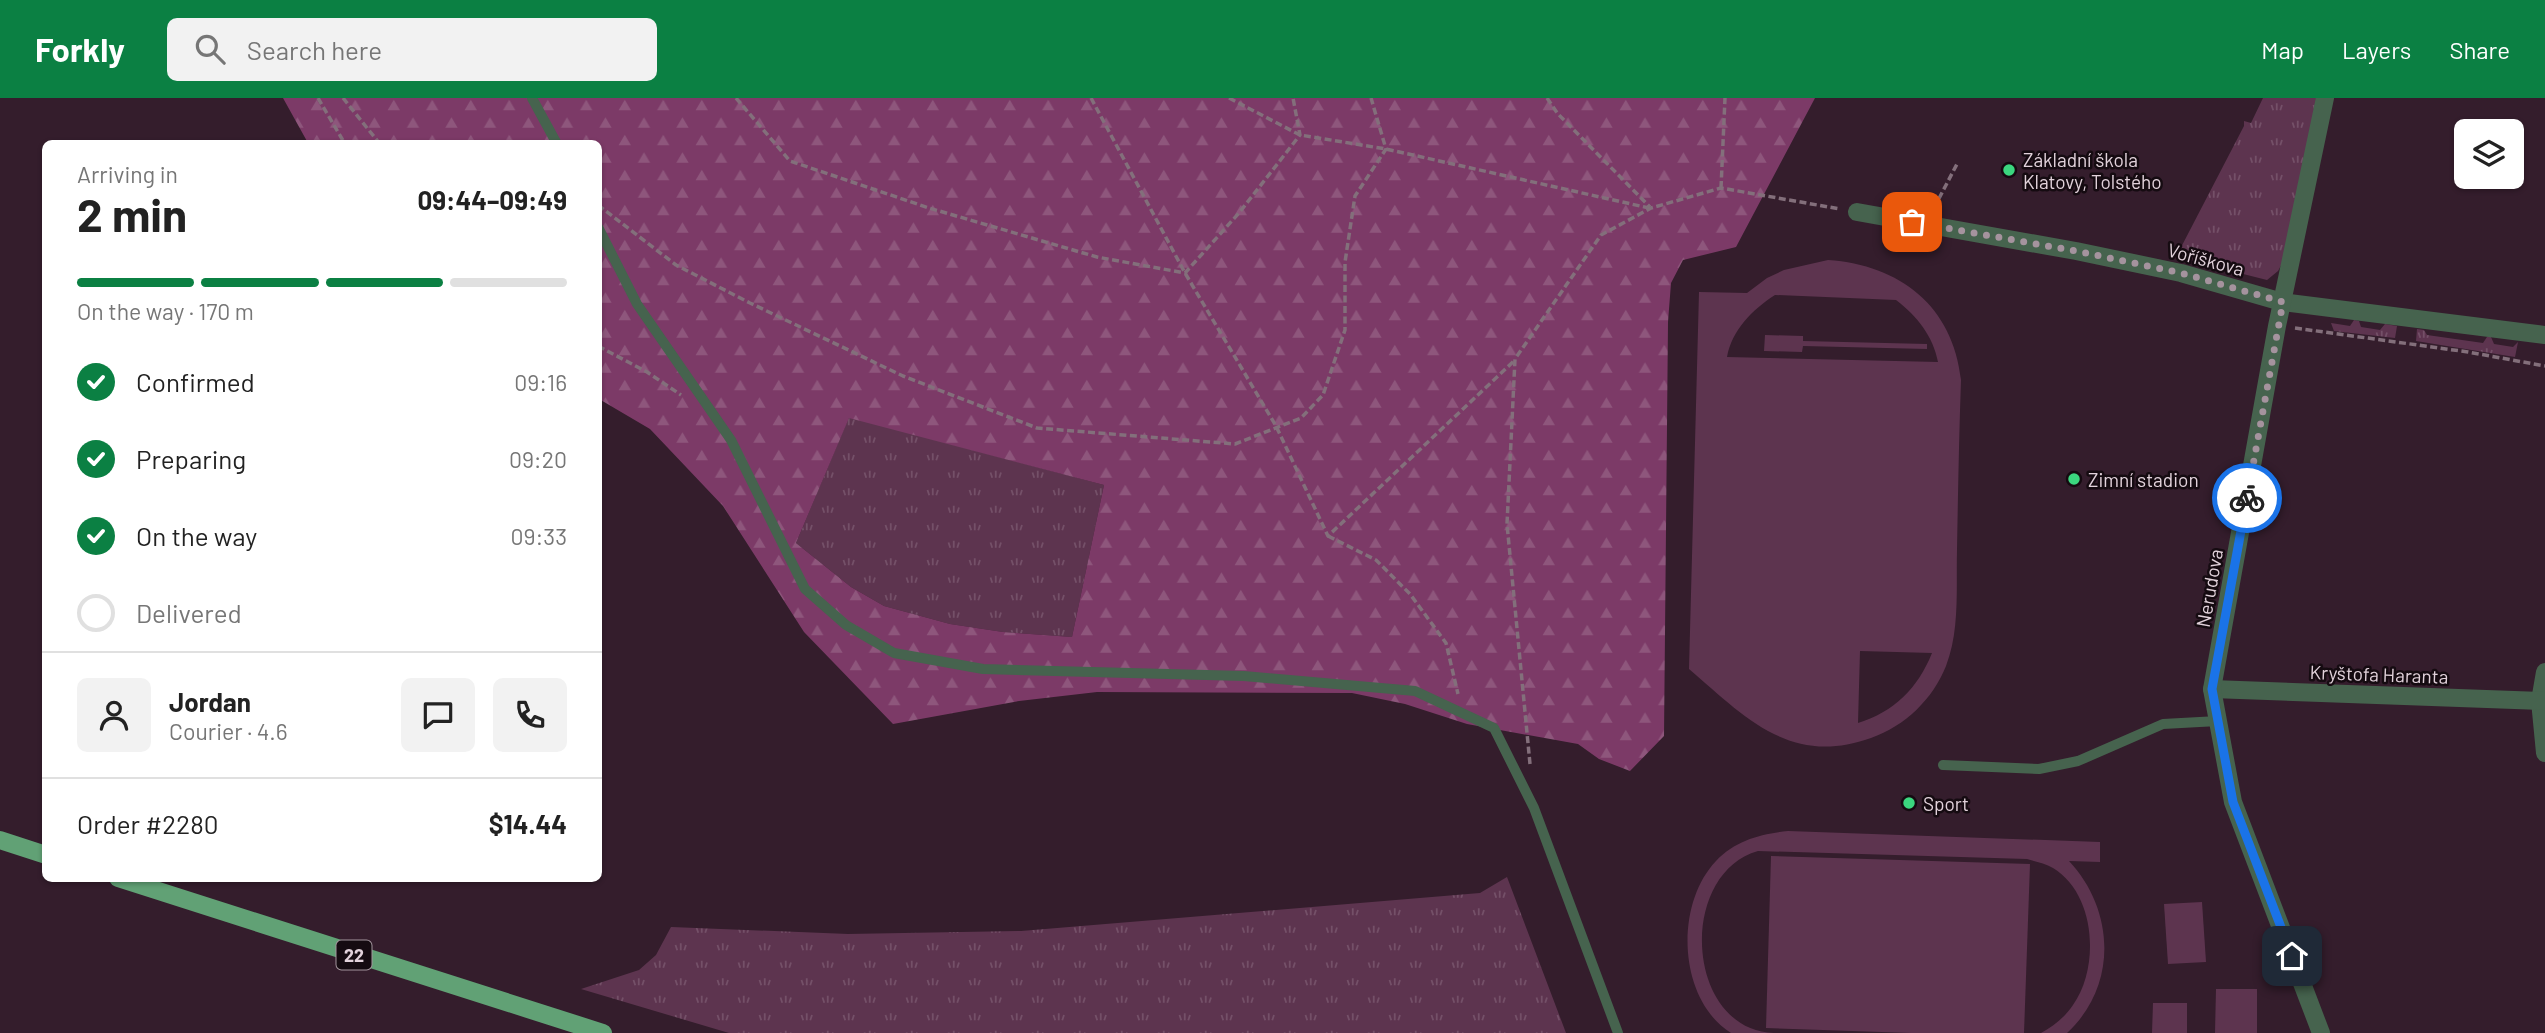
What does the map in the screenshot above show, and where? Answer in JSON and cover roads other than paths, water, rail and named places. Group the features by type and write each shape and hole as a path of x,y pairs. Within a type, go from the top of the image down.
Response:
{"main road":[{"path":"0,840 42,854"},
{"name":"22","path":"131,882 603,1033"}],"street":[{"name":"Nerudova","path":"2321,1033 2233,802 2212,689 2277,326 2325,98"},
{"name":"Voříškova","path":"1857,212 2155,267 2283,302 2545,335"},
{"path":"2545,672 2545,753"},
{"name":"Kryštofa Haranta","path":"2212,689 2543,701"}],"lane":[{"path":"532,98 555,140"},
{"path":"602,235 637,304 731,440 805,589 846,625 894,653 983,669 1244,676 1415,691 1494,728 1534,808 1618,1033"},
{"path":"1943,765 2039,769 2078,761 2163,724 2218,721"}],"place":[{"name":"Základní škola Klatovy, Tolstého","path":"2009,170"},
{"name":"Zimní stadion","path":"2074,479"},
{"name":"Sport","path":"1909,803"}]}
